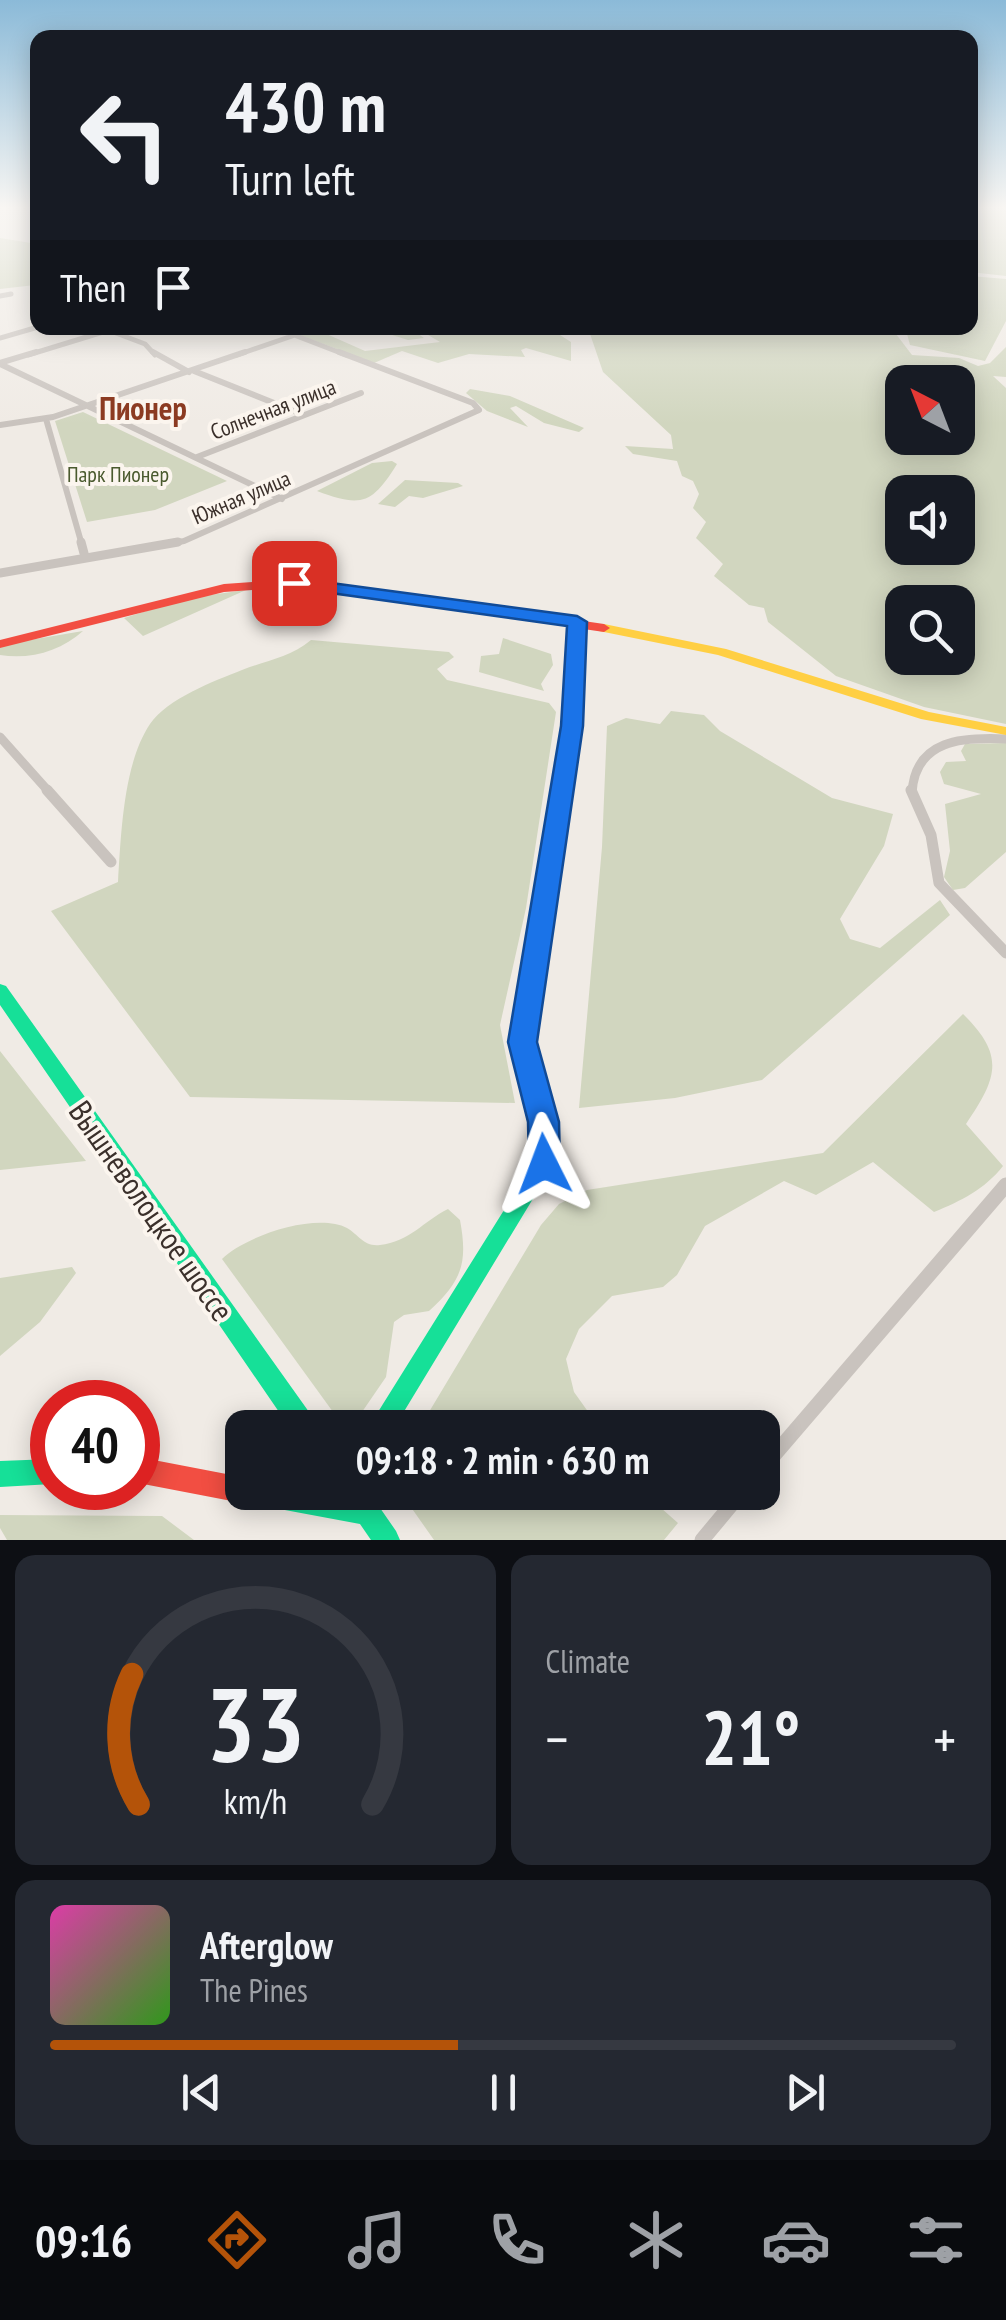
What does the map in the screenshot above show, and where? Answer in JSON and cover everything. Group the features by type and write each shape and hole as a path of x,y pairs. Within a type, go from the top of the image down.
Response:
{"street":[{"path":"0,296 10,294"},
{"path":"0,338 30,329"},
{"path":"0,364 92,335"},
{"path":"125,335 145,344 158,358 304,416"},
{"path":"0,425 90,406 296,335"},
{"name":"Южная улица","path":"0,573 184,541 480,408 296,335"},
{"path":"0,364 282,499"},
{"name":"Солнечная улица","path":"198,457 361,393"},
{"path":"46,418 85,557"},
{"path":"0,644 192,595 259,584 388,594 577,622 721,652 926,716 1006,731"},
{"path":"391,1410 544,1164 544,1122 522,1042 572,726 577,622"},
{"path":"0,737 112,862"},
{"path":"1006,739 957,739 936,745 922,755 912,791 928,819 938,852 940,882 1006,953"},
{"name":"Вышневолоцкое шоссе","path":"0,991 292,1410"},
{"path":"780,1448 1006,1185"},
{"path":"0,1474 30,1473"},
{"path":"160,1474 225,1487"},
{"path":"352,1510 368,1513"},
{"path":"366,1510 387,1540"},
{"path":"702,1540 727,1510"}],"green space":[{"path":"0,280 30,280 30,286 0,289"},
{"path":"978,280 1006,280 1006,321 985,361 910,345 907,335 978,335"},
{"path":"300,335 329,335 365,351 440,342 428,335 560,335 571,342 571,361 526,348 521,350 525,357 469,354 438,363 402,351 374,363"},
{"path":"392,335 424,338 408,340"},
{"path":"590,335 897,335 912,355 959,358 978,366 990,363 1006,347 1006,377 993,376 1006,388 1006,724 924,707 836,676 768,622 764,608 749,605 714,576 723,564 696,538 706,522 693,508 699,494 693,481 682,476 677,461 633,454 625,446 673,449 671,435 603,372"},
{"path":"470,389 510,396 584,428 579,432 544,423 516,406 510,408 528,427 487,411 466,393"},
{"name":"Парк Пионер","path":"83,412 227,481 155,510 87,522 55,421"},
{"path":"372,463 397,464 388,477 373,495 364,499 345,500 317,491"},
{"path":"405,480 463,486 423,498 409,496 395,507 378,504"},
{"path":"246,590 143,636 124,618 188,598"},
{"path":"83,631 44,652 0,655 0,645"},
{"path":"503,638 551,654 553,665 541,684 544,691 479,672 481,656 499,654"},
{"path":"311,640 449,652 454,657 437,669 447,680 549,703 556,712 526,908 500,1025 515,1103 190,1097 51,911 118,882 129,779 141,740 158,715 192,692 286,655"},
{"path":"671,711 704,715 720,731 832,798 893,814 884,846 840,919 850,939 880,948 940,900 950,915 762,1080 675,1098 579,1108 602,847 607,726 626,718 660,724"},
{"path":"1006,743 1006,852 965,888 953,890 944,877 950,851 945,804 981,794 944,784 940,772 946,762 966,761 961,751 965,744"},
{"path":"963,1014 977,1029 986,1042 992,1067 985,1093 966,1124 1003,1166 980,1188 934,1212 873,1162 816,1195 784,1181 705,1226 677,1275 663,1287 612,1296 579,1329 566,1359 574,1392 587,1410 430,1410 541,1225 559,1204 587,1190 823,1153"},
{"path":"0,1051 86,1161 0,1170"},
{"path":"448,1209 460,1220 460,1270 449,1290 429,1311 404,1315 394,1322 386,1377 363,1410 332,1410 222,1259 263,1235 300,1225 334,1224 370,1244 380,1245 408,1235"},
{"path":"72,1267 76,1273 40,1322 0,1356 0,1278"},
{"path":"413,1510 663,1510 678,1523 664,1540 434,1540"},
{"path":"0,1515 162,1516 194,1540 7,1540 0,1528"}],"traffic: fast":[{"path":"391,1410 544,1164 544,1122 522,1042 572,726 577,622"},
{"path":"0,991 292,1410"},
{"path":"0,1474 30,1473"},
{"path":"352,1510 368,1513"},
{"path":"366,1510 387,1540"}],"traffic: slow":[{"path":"604,628 721,652 926,716 1006,731"}],"traffic: jam":[{"path":"0,644 224,588 295,583 604,628"},
{"path":"160,1474 225,1487"}],"district":[{"name":"Пионер","path":"143,409"}],"route":[{"path":"294,583 577,622 572,726 522,1042 544,1122 548,1150 544,1164"}]}
